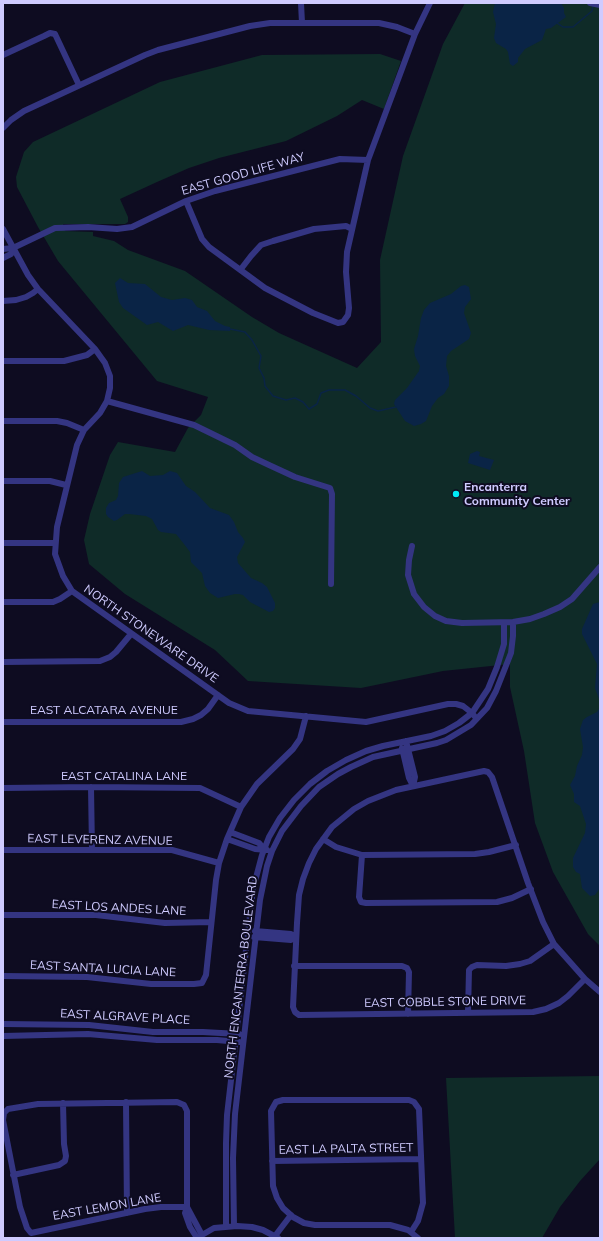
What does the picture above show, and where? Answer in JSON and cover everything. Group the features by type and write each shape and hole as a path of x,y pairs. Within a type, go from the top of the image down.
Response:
{"street":[{"path":"302,3 302,23"},
{"path":"186,201 202,239 209,248 265,288 338,323 343,322 348,315 349,308 346,272 347,252 368,160 415,34 430,3"},
{"path":"590,3 600,5"},
{"path":"3,128 24,111 144,55 158,50 260,24 379,23 397,27 415,34"},
{"path":"3,55 50,33 55,34 79,85"},
{"name":"EAST GOOD LIFE WAY","path":"3,249 13,248 55,228 88,227 117,229 132,227 186,201 239,184 340,159 368,160"},
{"path":"241,270 261,245 314,229 346,226 352,229"},
{"name":"NORTH STONEWARE DRIVE","path":"3,228 23,266 38,288 95,349 105,363 110,376 110,388 107,401 100,413 84,430 77,445 57,527 55,542 56,554 63,576 72,591 229,704 248,711 366,722 448,704 463,706 476,718"},
{"name":"EAST GOOD LIFE WAY","path":"3,258 11,254 13,248"},
{"path":"3,301 16,300 26,297 33,294 38,288"},
{"path":"3,361 64,362 87,355 95,349"},
{"path":"107,401 194,425 235,445 252,457 269,465 295,477 330,488 332,494 331,584"},
{"path":"3,421 63,422 84,430"},
{"path":"3,481 50,481 66,486"},
{"path":"3,543 55,542"},
{"path":"412,546 408,560 408,575 414,594 424,608 434,616 446,621 462,623 513,622 530,619 560,607 572,599 600,567"},
{"path":"3,602 53,602 72,591"},
{"name":"NORTH ENCANTERRA BOULEVARD","path":"235,1226 233,1139 263,882 272,851 291,818 309,796 319,787 351,767 373,758 446,740 470,724 491,701 504,670 512,645 513,622"},
{"name":"NORTH ENCANTERRA BOULEVARD","path":"226,1226 226,1126 253,889 264,849 280,818 294,800 310,784 346,760 366,751 445,731 459,724 472,713 488,689 497,667 504,644 504,623"},
{"path":"3,662 100,661 110,657 116,652 131,634"},
{"name":"EAST ALCATARA AVENUE","path":"3,722 181,722 201,715 208,709 218,695"},
{"path":"211,922 219,863 227,839 241,807 257,784 293,749 300,739 306,716"},
{"path":"404,741 408,778 413,786"},
{"path":"408,1014 409,972 407,968 402,966 294,966 299,895 303,879 316,849 323,839 332,827 354,809 379,796 396,790 484,771 488,772 492,777 543,922 554,944 585,979 600,992"},
{"path":"91,787 92,850"},
{"name":"EAST CATALINA LANE","path":"3,788 200,788 241,807"},
{"path":"230,832 259,843 264,849"},
{"path":"227,839 255,849 272,851"},
{"path":"323,839 336,847 362,855 475,854 516,845"},
{"name":"EAST LEVERENZ AVENUE","path":"3,850 172,850 219,863"},
{"path":"362,855 359,897 361,902 497,902 512,898 531,889"},
{"name":"EAST LOS ANDES LANE","path":"3,915 96,915 165,923 211,922"},
{"name":"EAST SANTA LUCIA LANE","path":"3,976 87,977 151,984 202,983 206,974 211,922"},
{"path":"249,933 290,940 296,937"},
{"path":"468,1013 469,970 472,967 477,965 506,966 520,964 530,961 554,944"},
{"name":"EAST COBBLE STONE DRIVE","path":"294,966 293,1007 294,1012 300,1015 533,1012 546,1009 559,1003 585,979"},
{"name":"EAST ALGRAVE PLACE","path":"3,1024 88,1025 154,1032 203,1032 245,1035"},
{"path":"19,1024 20,1036"},
{"name":"EAST ALGRAVE PLACE","path":"3,1036 88,1034 157,1040 244,1042"},
{"path":"411,1232 418,1220 423,1203 419,1109 414,1102 409,1100 283,1100 276,1102 271,1111 273,1186 277,1198 283,1208 290,1215 304,1223 315,1225 390,1225 400,1227 411,1232 418,1238"},
{"path":"64,1103 65,1161 59,1166 14,1175 3,1120 4,1113 8,1109 38,1104 64,1103 126,1102 177,1102 184,1105 187,1111 187,1207 185,1213 187,1221 200,1237 214,1228 235,1226 252,1227 276,1237 290,1215"},
{"path":"126,1102 127,1213"},
{"name":"EAST LA PALTA STREET","path":"272,1161 421,1159"},
{"name":"EAST LEMON LANE","path":"14,1175 27,1228 31,1233 161,1207 187,1207"}],"green space":[{"path":"465,3 600,3 600,946 588,934 553,872 535,823 524,751 510,687 510,664 443,671 361,688 248,681 215,650 125,594 89,564 84,540 90,514 110,455 118,442 175,452 188,428 201,415 208,397 157,381 58,261 17,187 16,177 24,152 33,142 160,82 262,55 380,54 401,61 384,109 362,100 337,116 286,141 219,158 189,168 157,182 120,199 128,217 128,222 125,224 63,224 65,231 93,232 93,236 114,241 128,250 185,271 252,317 279,333 357,368 381,342 380,260 403,156 443,44"},
{"path":"600,1076 600,1159 580,1181 560,1207 542,1238 455,1238 446,1078"}],"water":[{"path":"495,3 561,3 566,17 551,28 546,29 542,40 525,49 518,58 518,62 513,66 510,64 506,49 496,43 494,38 496,24 493,12"},
{"path":"120,278 128,283 145,284 161,297 172,300 185,298 192,300 197,307 207,311 215,321 230,327 230,331 209,330 188,325 173,331 158,322 147,325 123,308 119,302 115,283"},
{"path":"465,285 469,287 471,299 465,307 464,313 471,333 469,339 451,351 447,356 446,366 449,376 449,386 444,394 438,398 432,406 426,421 414,426 405,421 394,404 395,400 407,388 419,371 420,366 415,356 414,349 421,318 424,310 430,303 451,294 461,286"},
{"path":"477,451 480,452 479,456 494,460 490,470 468,463 470,454"},
{"path":"142,471 150,476 163,475 170,471 177,473 186,486 195,492 210,508 229,515 245,542 237,557 238,563 251,578 267,587 275,603 275,608 273,611 269,612 250,602 243,595 235,594 218,598 210,593 205,586 202,573 191,562 190,552 184,544 176,534 161,532 158,530 152,519 146,516 129,514 125,514 114,521 108,517 106,514 106,508 109,503 116,500 118,496 119,483 123,477"},
{"path":"600,602 600,702 595,688 597,664 582,634 582,629 593,604"},
{"path":"600,707 600,888 595,895 590,896 582,888 580,874 576,872 573,867 573,858 585,833 586,824 580,806 574,802 574,794 570,785 575,776 577,766 582,755 583,747 580,729 583,720 597,712"}],"waterway":[{"path":"557,23 563,27 573,27 592,11 593,5"},
{"path":"230,329 245,332 252,340 261,356 259,368 264,378 265,386 273,396 286,400 295,398 303,402 309,409 317,404 321,393 329,390 345,390 356,396 370,408 378,411 396,407"}],"place":[{"name":"Encanterra Community Center","path":"456,494"}]}
